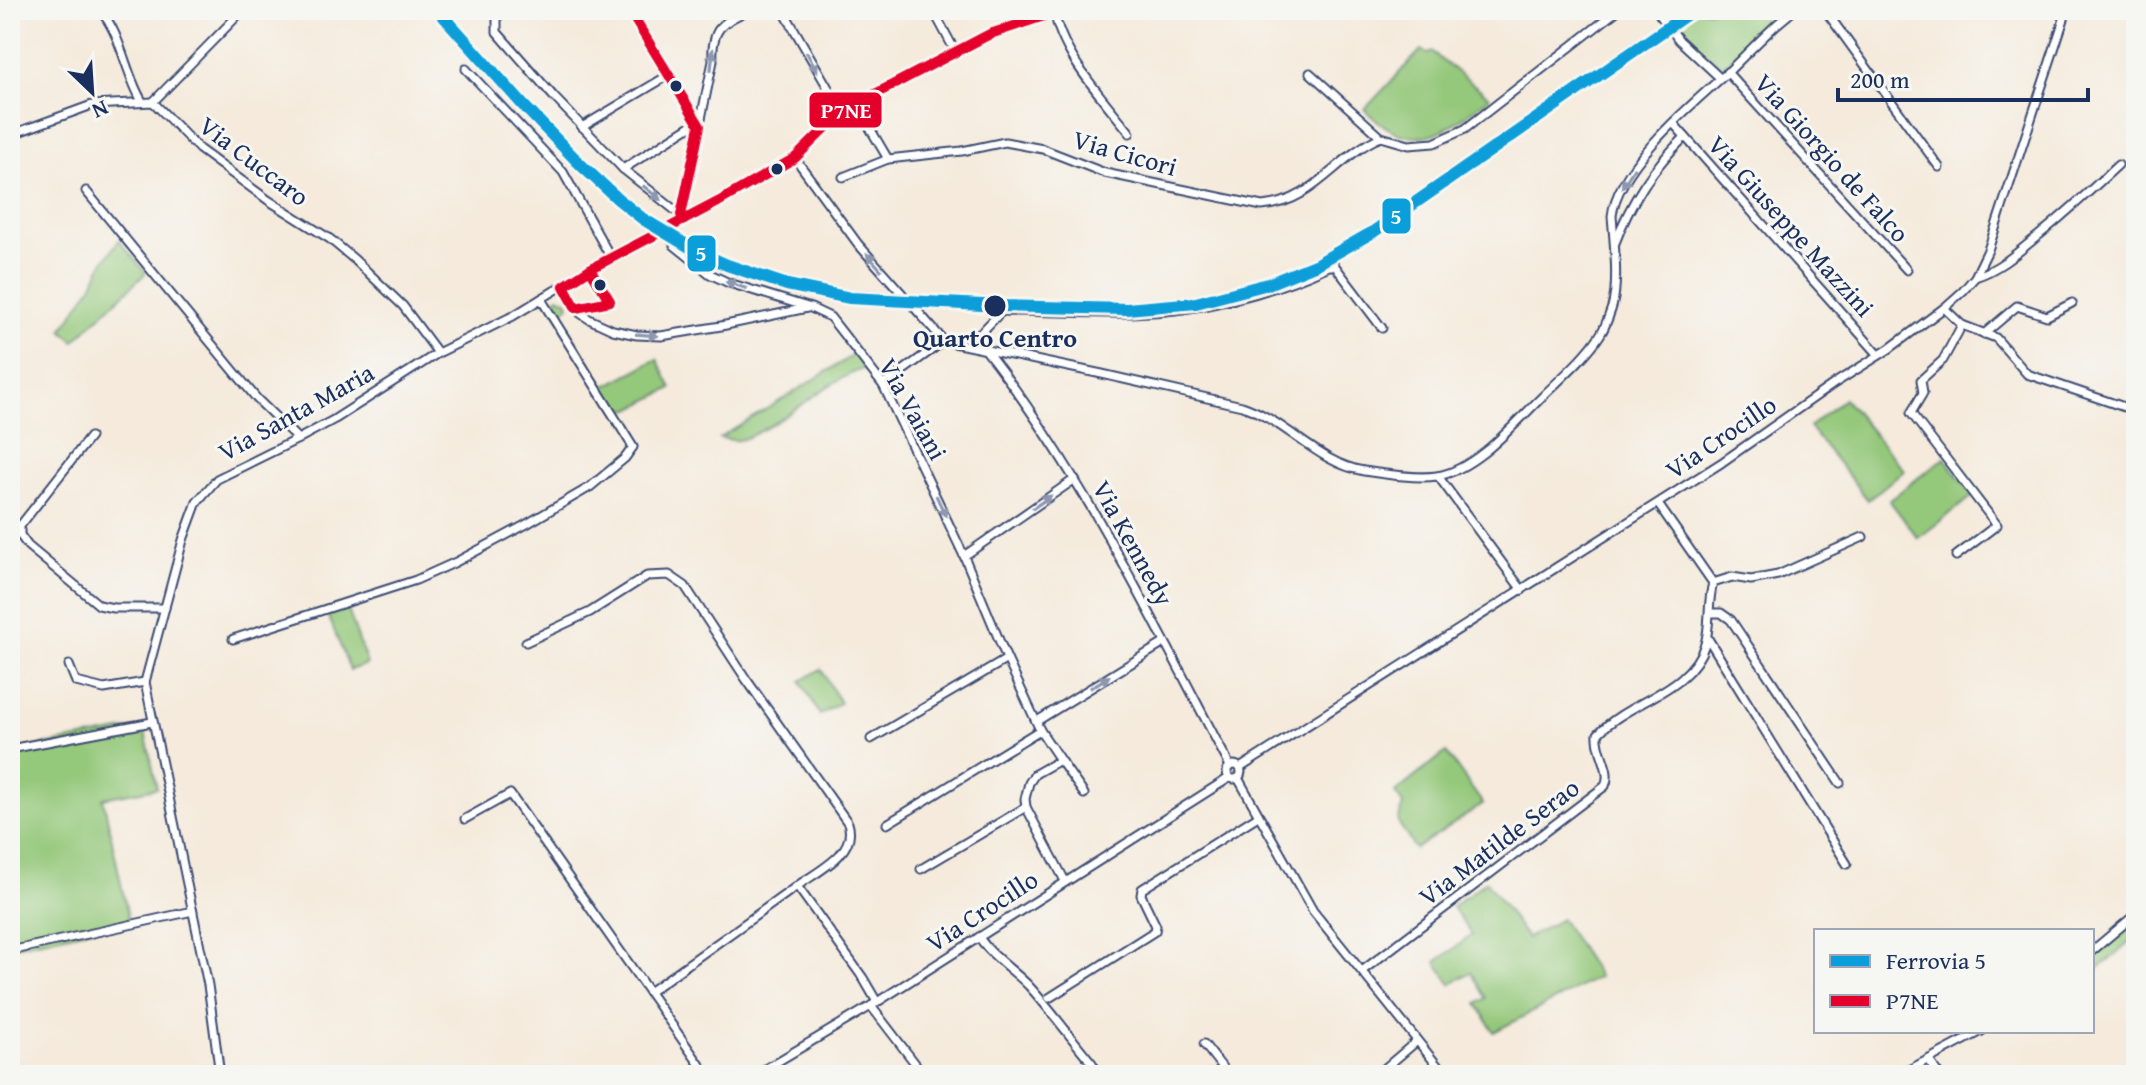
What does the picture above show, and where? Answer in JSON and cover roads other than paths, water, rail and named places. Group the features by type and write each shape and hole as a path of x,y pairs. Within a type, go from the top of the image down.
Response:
{"street":[{"path":"100,10 111,25 142,101"},
{"path":"10,135 92,105 153,102 243,10"},
{"path":"497,10 497,32 623,169 683,218"},
{"path":"629,10 698,124"},
{"path":"683,218 717,34 722,23 748,10"},
{"path":"783,10 842,112"},
{"path":"933,10 955,51"},
{"path":"1310,73 1381,137 1409,145 1434,143 1477,120 1618,10"},
{"path":"1656,10 1679,40 1724,75"},
{"name":"Via Giorgio de Falco","path":"944,341 1242,406 1261,413 1309,447 1344,466 1390,474 1438,476 1466,464 1493,444 1581,359 1600,336 1615,297 1612,216 1626,178 1673,123 1794,10"},
{"path":"1825,10 1939,167"},
{"name":"Via Crocillo","path":"1240,768 1721,463 1944,308 1975,277 1988,250 2067,10"},
{"path":"1057,11 1055,20 1071,54 1130,133"},
{"name":"Via Santa Maria","path":"220,1075 208,985 145,682 183,540 202,495 217,479 335,419 438,353 513,316 611,258 795,158 842,112 955,51 1000,30 1057,11"},
{"path":"466,69 563,172 611,258"},
{"path":"582,127 669,75"},
{"name":"Via Giorgio de Falco","path":"1724,75 1907,270"},
{"name":"Via Cuccaro","path":"153,102 199,149 285,212 330,239 355,260 403,306 438,353"},
{"path":"861,113 888,159"},
{"name":"Via Giuseppe Mazzini","path":"1673,123 1879,355"},
{"path":"623,169 698,124"},
{"name":"Via Cicori","path":"843,177 888,159 962,151 1005,142 1043,149 1105,173 1262,206 1276,205 1302,194 1381,137"},
{"name":"Via Giorgio de Falco","path":"1614,245 1625,219 1659,165 1685,137"},
{"path":"795,158 858,244 944,341 883,385"},
{"path":"1975,277 1986,274 2011,258 2118,165"},
{"path":"86,191 257,399 298,439"},
{"path":"10,206 10,218"},
{"path":"1612,216 1618,220 1625,219"},
{"name":"Via Vaiani","path":"667,229 674,245 710,274 729,283 821,311 838,324 883,385 964,556 1039,726 1084,794"},
{"path":"969,345 1002,311 1132,313 1203,306 1275,288 1329,266 1335,266 1382,328"},
{"path":"564,286 576,308 589,319 613,330 637,335 661,336 811,308"},
{"path":"233,639 416,580 443,568 590,487 625,458 633,447 541,299"},
{"path":"1984,334 2017,306 2047,316 2072,303"},
{"path":"1944,308 1962,325 1996,338 2027,374 2136,411"},
{"path":"1956,556 1997,525 1911,413 1923,393 1921,380 1943,360 1962,325"},
{"name":"Via Kennedy","path":"985,349 1020,393 1075,479 1230,766"},
{"path":"90,437 20,526 20,535 28,546 99,605 165,608"},
{"path":"1438,476 1522,590"},
{"path":"964,556 1075,479"},
{"path":"1658,504 1713,583 1732,577 1751,580 1778,575 1863,537"},
{"path":"526,642 590,612 647,576 669,575 685,586 746,679 848,823 851,837 845,850 649,992"},
{"name":"Via Matilde Serao","path":"1362,971 1605,786 1608,775 1598,749 1598,734 1690,671 1707,637 1713,583"},
{"path":"1710,613 1721,613 1731,620 1840,783"},
{"path":"1707,637 1847,864"},
{"path":"887,824 1164,643"},
{"path":"871,739 1007,659"},
{"path":"69,665 76,682 104,689 145,682"},
{"path":"10,749 152,722"},
{"path":"1060,760 1032,777 1026,792 1026,807 1065,881"},
{"path":"1234,778 1241,773 1236,765 1230,766 1227,771 1258,816 1313,911 1445,1075"},
{"name":"Via Crocillo","path":"755,1075 1234,778"},
{"path":"465,819 510,794 707,1075"},
{"path":"921,869 1026,807"},
{"path":"1049,998 1155,931 1156,926 1141,895 1142,889 1258,816"},
{"path":"797,886 863,978 874,1004 924,1075"},
{"path":"10,951 193,911"},
{"path":"2094,949 2136,914"},
{"path":"979,937 987,949 1039,998 1092,1063 1095,1075"},
{"path":"1899,1075 1978,1033"},
{"path":"1377,1075 1417,1041"},
{"path":"1204,1044 1228,1075"},
{"path":"1929,1060 1939,1075"}],"rail line":[{"name":"5","path":"438,10 523,105 618,199 643,219 698,252 727,265 787,285 850,298 1127,309 1196,303 1268,284 1317,264 1373,232 1693,10"}],"place":[{"name":"Quarto Centro","path":"995,306"}]}
